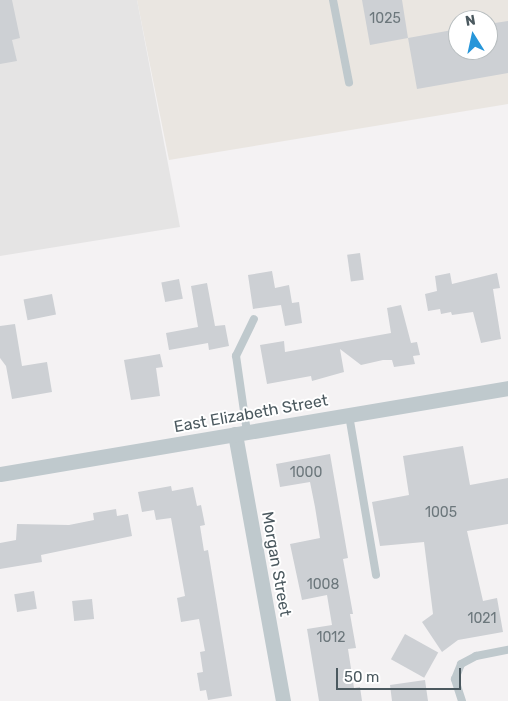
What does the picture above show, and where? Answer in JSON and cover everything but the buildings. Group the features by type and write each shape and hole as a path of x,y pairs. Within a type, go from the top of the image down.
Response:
{"street":[{"name":"East Elizabeth Street","path":"0,474 508,388"},
{"name":"Morgan Street","path":"241,433 283,701"}],"lane":[{"path":"333,0 348,82"},
{"path":"241,433 236,356 254,319"},
{"path":"349,415 376,576"},
{"path":"462,701 455,679 461,664 476,656 508,650"}],"shaded area":[{"path":"0,0 137,0 180,227 0,256"},
{"path":"137,0 508,0 508,104 169,160"}]}
